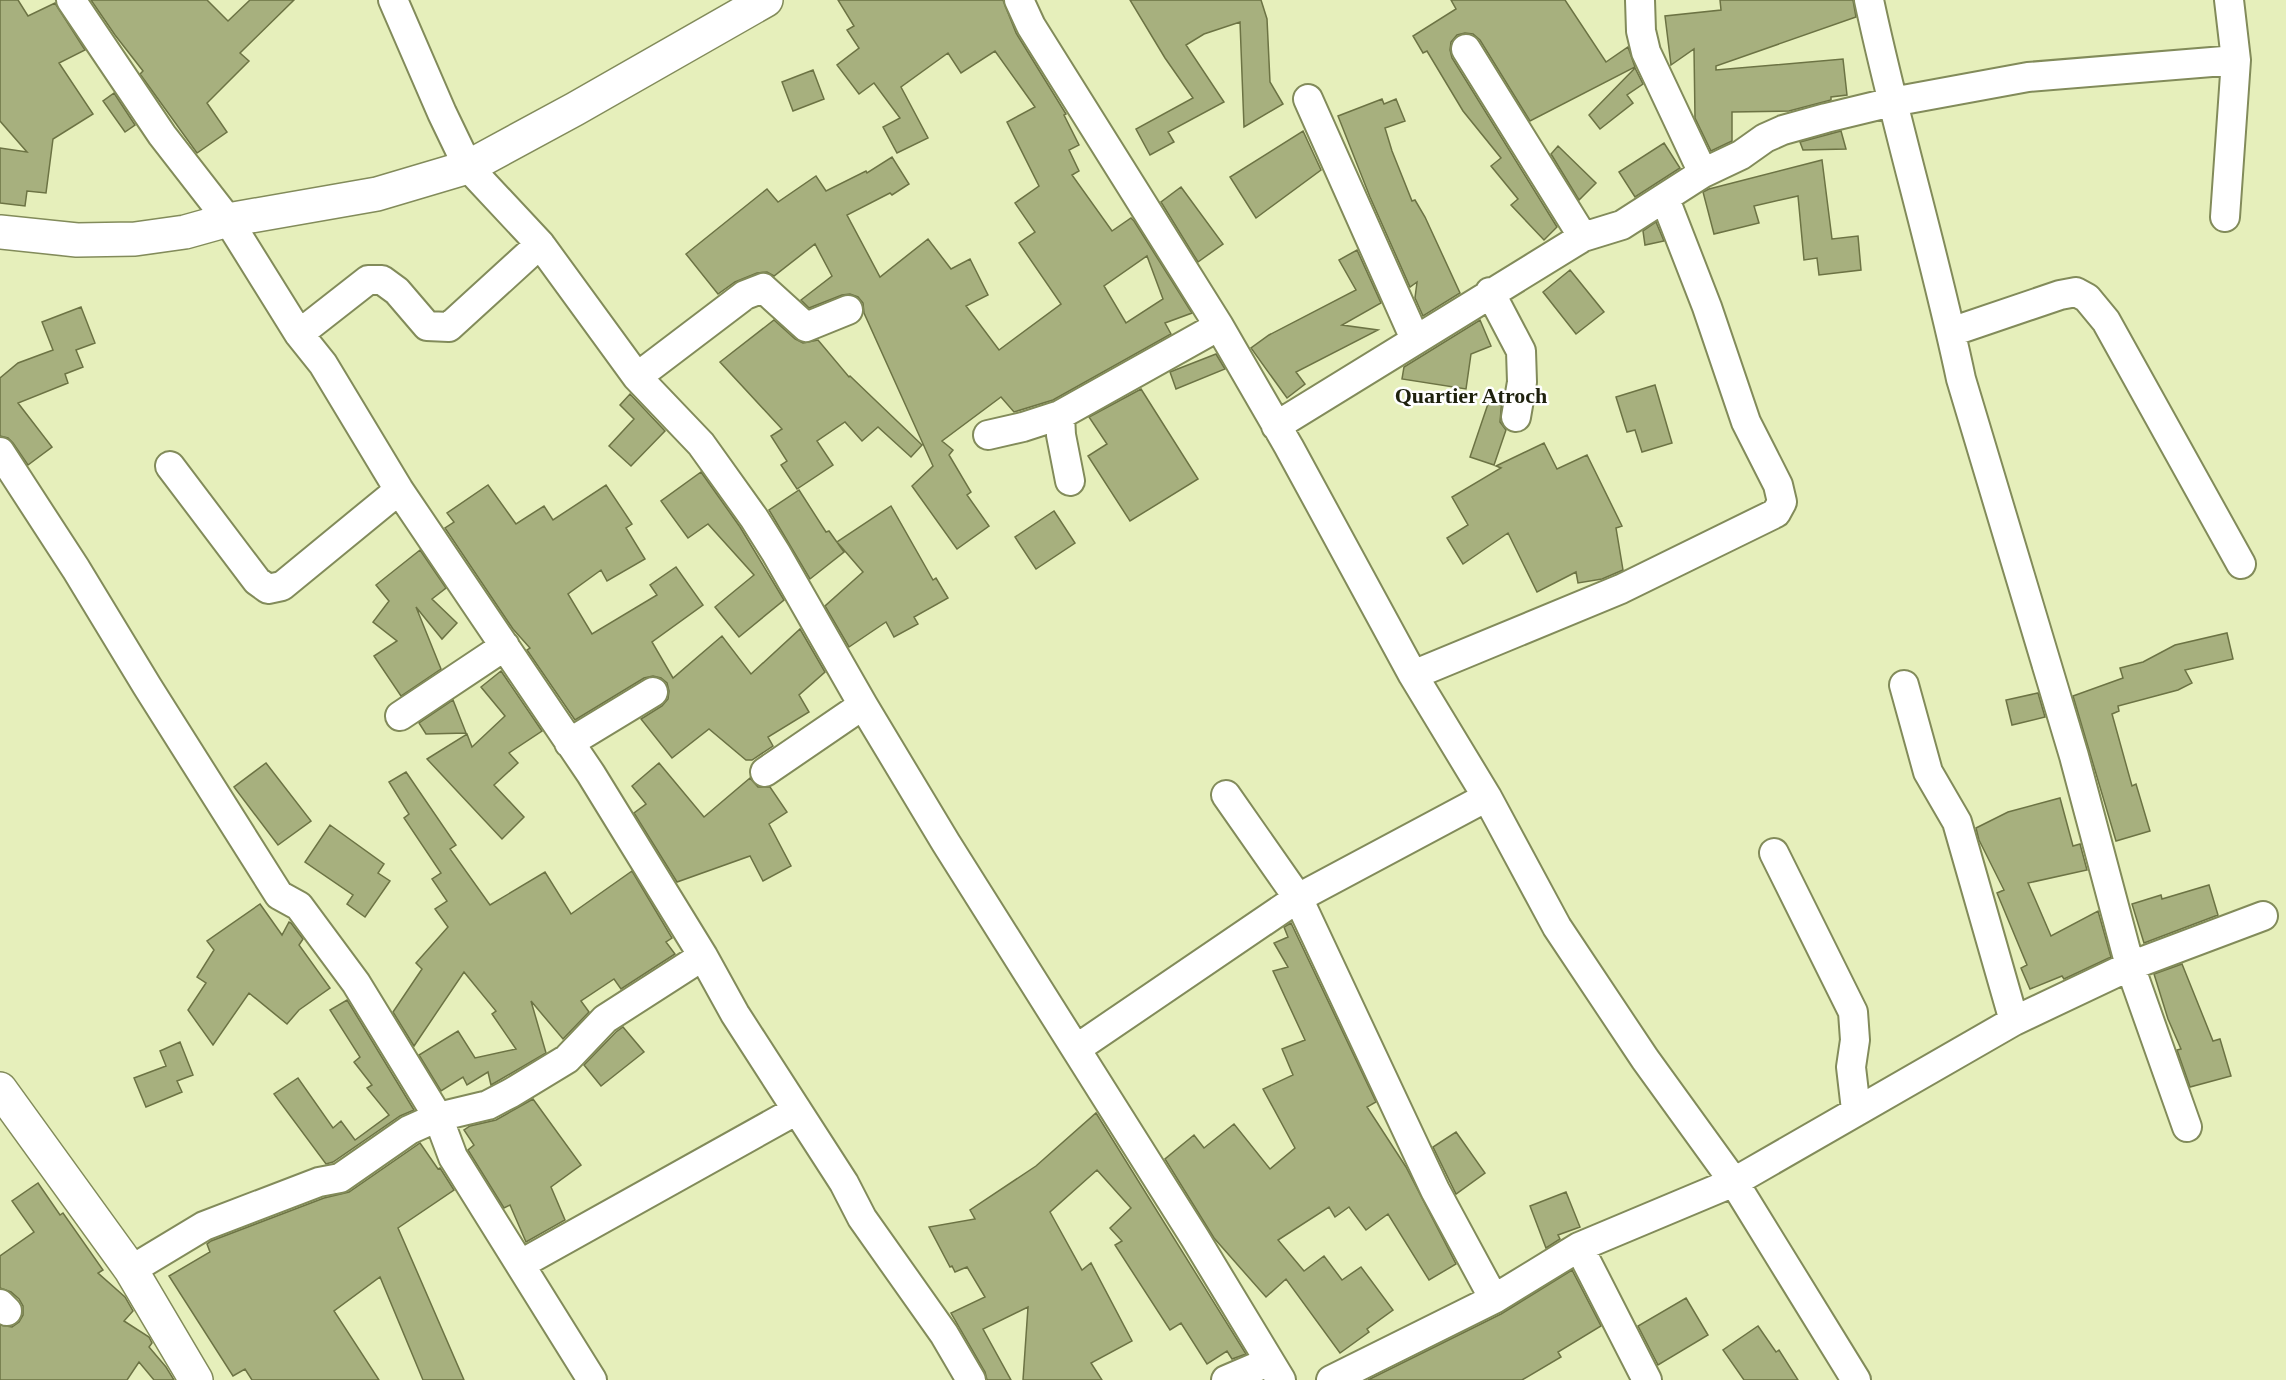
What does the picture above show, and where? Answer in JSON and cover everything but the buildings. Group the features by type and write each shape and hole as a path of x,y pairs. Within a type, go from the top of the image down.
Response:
{"main road":[{"path":"0,232 77,240 135,239 185,232 228,220 377,194 468,167 766,0"},
{"path":"0,1089 131,1270 196,1380"}],"street":[{"path":"71,0 162,135 228,220 299,334 323,364 399,490 591,774 703,956 735,1014 844,1184 862,1218 944,1334 971,1380"},
{"path":"393,0 468,167 540,244 637,377 701,444 754,518 862,705 946,843 1195,1238 1274,1371 1226,1380"},
{"path":"1019,0 1031,26 1219,326 1413,675 1487,797 1557,927 1645,1059 1734,1182 1856,1380"},
{"path":"1640,0 1641,31 1646,52 1703,173"},
{"path":"1869,0 1892,102 1952,332 1961,378 2074,756 2130,966 2187,1127"},
{"path":"2225,217 2236,60 2229,0"},
{"path":"1466,49 1583,237"},
{"path":"1276,426 1583,237 1622,225 1703,173 1741,155 1765,138 1784,130 1892,102 2028,76 2236,60"},
{"path":"1308,99 1415,339"},
{"path":"1413,675 1621,589 1780,509 1782,502 1778,485 1746,422 1707,307 1665,199"},
{"path":"299,334 368,280 382,280 397,291 427,326 449,327 540,244"},
{"path":"637,377 745,295 763,288 806,327 848,310"},
{"path":"1491,292 1521,351 1522,382 1516,417"},
{"path":"1952,332 2060,295 2076,292 2087,298 2106,321 2241,564"},
{"path":"988,435 1060,415 1219,326"},
{"path":"1060,415 1061,435 1070,481"},
{"path":"0,452 76,569 279,895 299,906 356,983 438,1117 453,1157 592,1380"},
{"path":"170,466 257,581 268,589 282,586 399,490"},
{"path":"399,716 505,646"},
{"path":"1904,685 1928,772 1957,822 2014,1021"},
{"path":"568,743 653,692"},
{"path":"765,772 862,705"},
{"path":"1226,795 1298,898 1435,1190 1494,1299"},
{"path":"1076,1049 1298,898 1487,797"},
{"path":"1774,853 1853,1012 1855,1040 1851,1067 1857,1110"},
{"path":"1331,1380 1494,1299 1579,1247 1734,1182 2014,1021 2130,966 2263,916"},
{"path":"131,1270 204,1226 319,1182 340,1178 409,1130 438,1117 488,1105 542,1076 567,1059 605,1019 703,956"},
{"path":"521,1264 797,1110"},
{"path":"1579,1247 1647,1380"}],"district":[{"name":"Quartier Atroch","path":"1471,395"}]}
